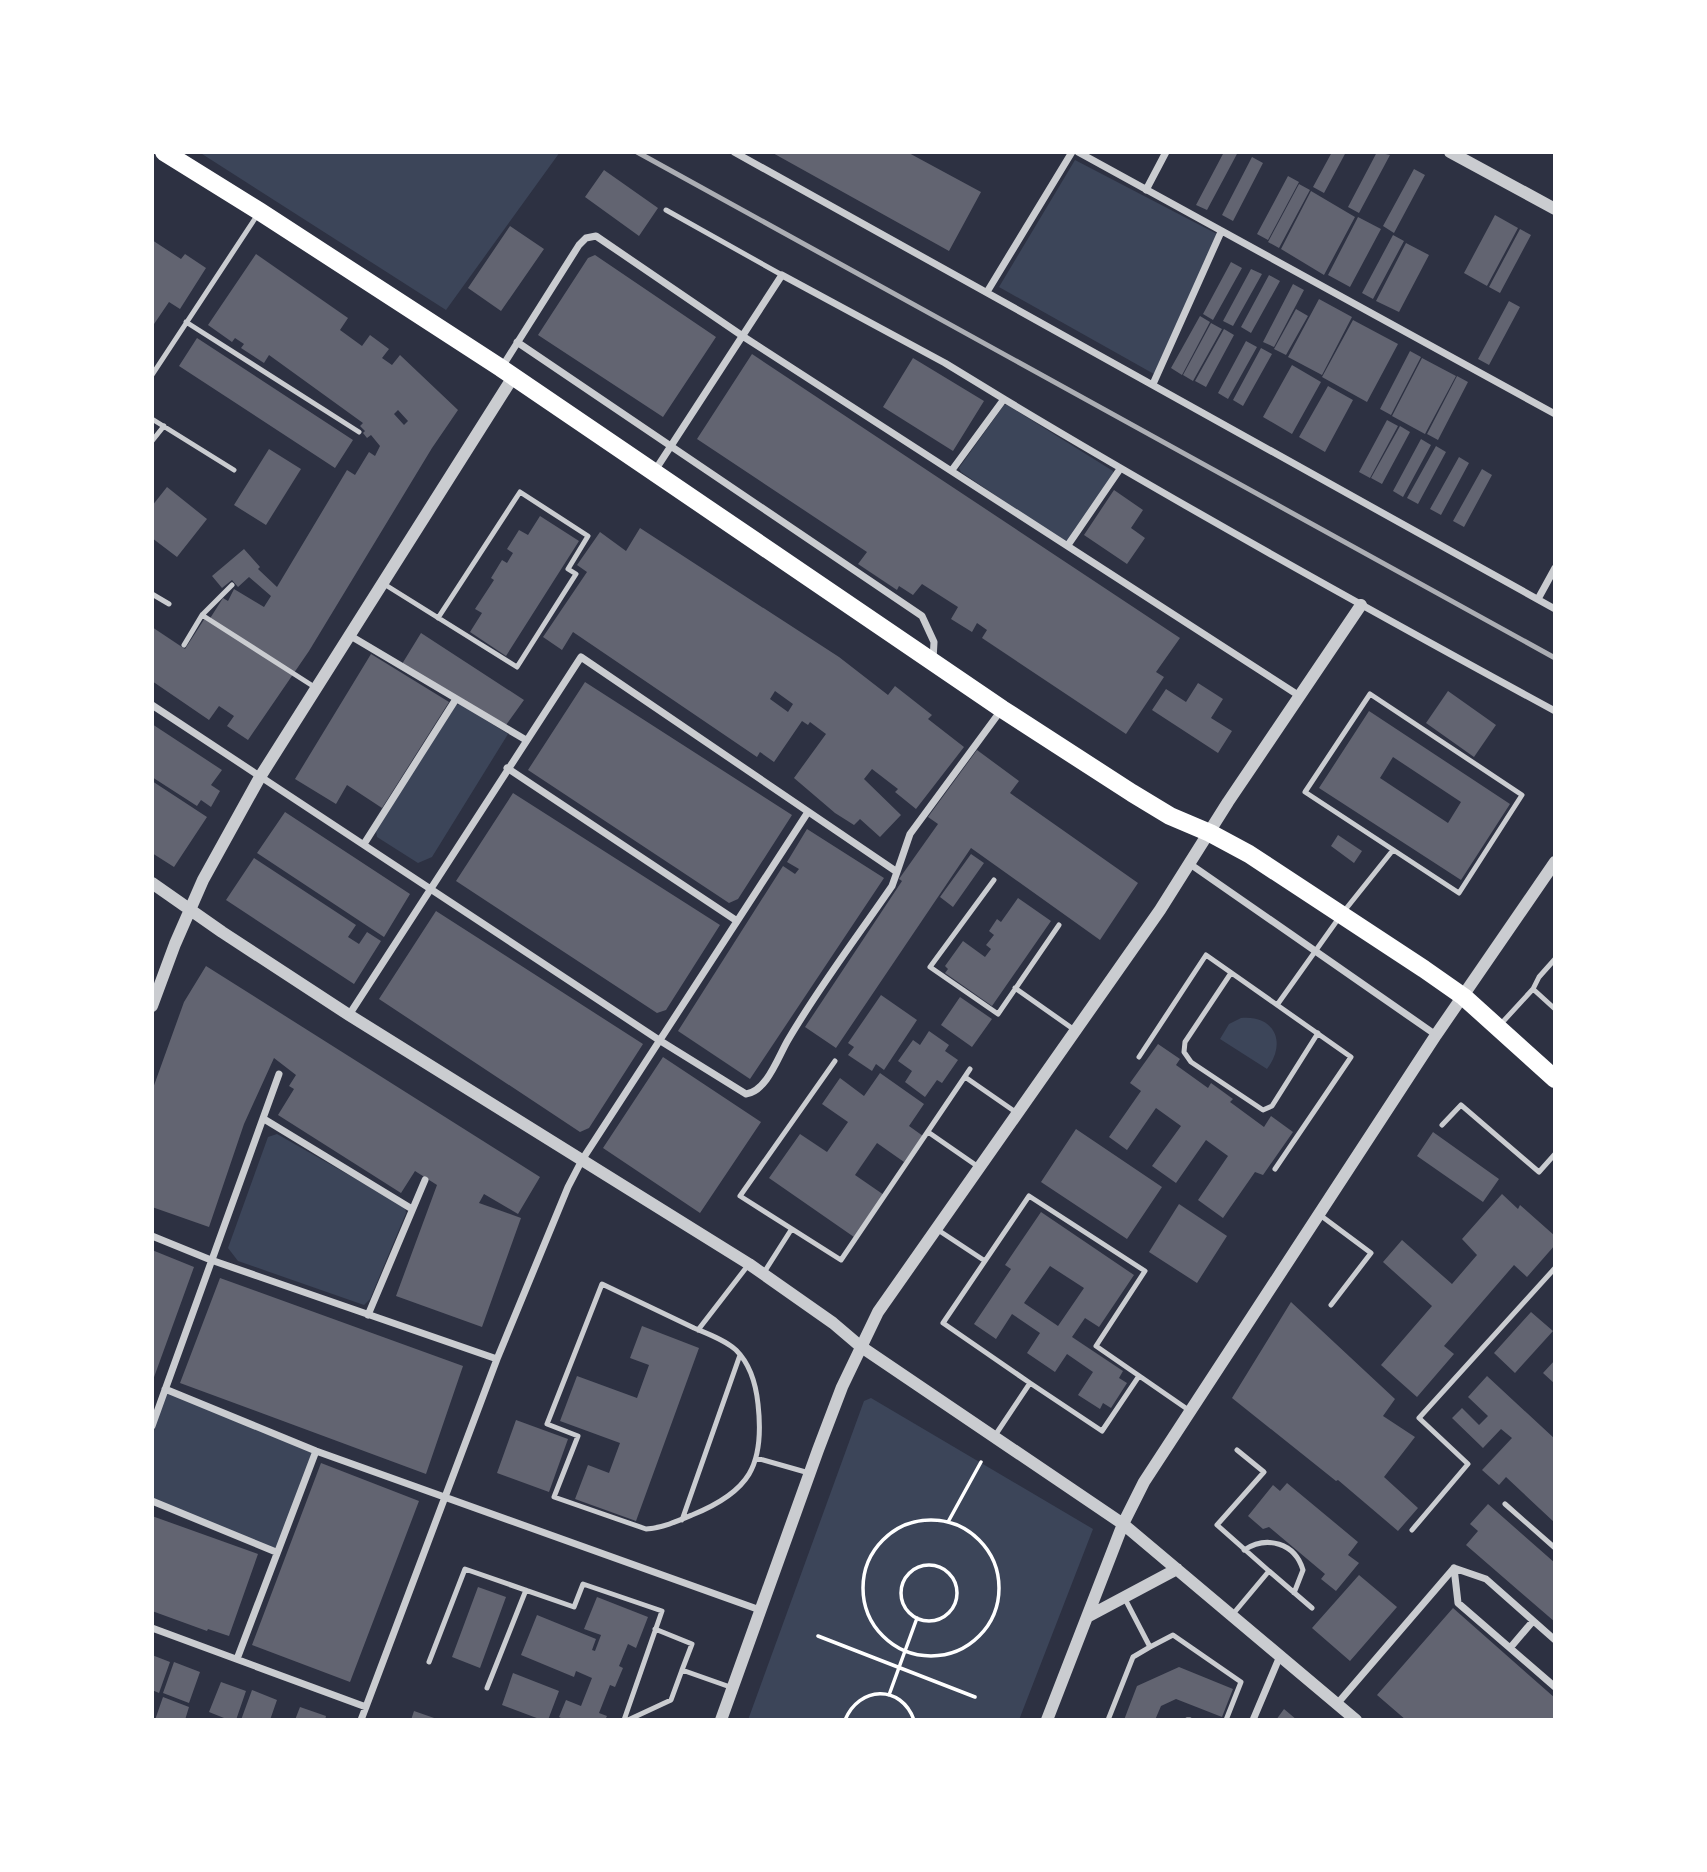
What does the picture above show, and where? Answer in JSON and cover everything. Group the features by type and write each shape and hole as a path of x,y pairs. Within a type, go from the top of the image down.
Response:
{"main road":[{"path":"164,152 507,372 1002,709 1170,816 1249,854 1464,997 1555,1079"}],"street":[{"path":"734,152 1555,608"},
{"path":"988,292 1072,152"},
{"path":"1078,152 1555,414"},
{"path":"1146,190 1166,152"},
{"path":"1450,152 1555,209"},
{"path":"1153,384 1221,232"},
{"path":"152,1006 204,879 260,777 507,372 517,342 581,242 593,236 600,238 744,337 1298,695"},
{"path":"653,473 782,275 944,363 1119,469 1555,711"},
{"path":"517,342 922,616 934,642 933,661"},
{"path":"952,470 1004,399"},
{"path":"1068,545 1119,469"},
{"path":"1538,599 1555,568"},
{"path":"720,1720 809,1474 860,1346 878,1312 1076,1031 1190,864 1298,695 1361,605"},
{"path":"348,635 526,740"},
{"path":"349,1015 581,657 897,872"},
{"path":"364,844 456,699"},
{"path":"152,705 659,1040 746,1094 753,1093 761,1086 790,1036 892,886 909,834 1002,709"},
{"path":"507,768 737,921"},
{"path":"361,1720 497,1359 568,1187 582,1160 808,812"},
{"path":"1047,1720 1123,1524 1144,1482 1436,1035 1555,862"},
{"path":"1190,864 1436,1035"},
{"path":"152,883 349,1015 749,1264 833,1322 860,1346 1123,1524 1356,1720"},
{"path":"152,1426 279,1074"},
{"path":"264,1119 412,1209"},
{"path":"368,1315 425,1180"},
{"path":"152,1236 211,1260 497,1359"},
{"path":"165,1389 316,1451 760,1610"},
{"path":"237,1659 316,1451"},
{"path":"152,1501 276,1552"},
{"path":"1454,1568 1486,1578 1555,1640"},
{"path":"1454,1568 1458,1603 1555,1687"},
{"path":"1337,1704 1454,1568"},
{"path":"1087,1617 1177,1569"},
{"path":"1510,1648 1533,1621"},
{"path":"152,1628 366,1707"},
{"path":"1253,1720 1280,1656"}],"lane":[{"path":"666,210 782,275"},
{"path":"152,375 259,211"},
{"path":"187,322 359,432"},
{"path":"152,419 234,470"},
{"path":"152,441 164,426"},
{"path":"381,582 438,618 517,667 576,574 568,569 587,536 520,492 438,618"},
{"path":"184,645 202,615 232,584"},
{"path":"152,594 169,604"},
{"path":"202,615 316,688"},
{"path":"1370,694 1522,795 1459,893 1393,850 1305,792 1370,694"},
{"path":"1277,1005 1340,915 1393,850"},
{"path":"994,880 930,967 998,1014 1059,925"},
{"path":"1139,1057 1206,956 1351,1057 1275,1169"},
{"path":"1497,1028 1533,989 1539,977 1555,959"},
{"path":"1231,973 1185,1042 1184,1052 1191,1062 1263,1110 1272,1106 1318,1033"},
{"path":"1015,988 1076,1031"},
{"path":"1533,989 1555,1009"},
{"path":"835,1061 740,1196 841,1260 970,1069"},
{"path":"965,1077 1018,1114"},
{"path":"1442,1125 1461,1105 1539,1172 1555,1154"},
{"path":"928,1132 980,1168"},
{"path":"1139,1376 1102,1431 943,1323 1029,1196 1144,1271 1096,1346 1139,1376 1190,1412"},
{"path":"1320,1215 1371,1253 1331,1305"},
{"path":"937,1229 985,1261"},
{"path":"763,1274 791,1230"},
{"path":"698,1329 749,1264"},
{"path":"1412,1530 1468,1464 1419,1418 1555,1268"},
{"path":"602,1284 698,1329 726,1343 740,1355 749,1370 756,1394 759,1432 756,1458 749,1477 720,1503 682,1520 646,1529 554,1497 578,1436 547,1424 602,1284"},
{"path":"682,1520 740,1355"},
{"path":"994,1437 1030,1384"},
{"path":"1237,1450 1264,1472 1217,1525 1312,1608"},
{"path":"756,1458 809,1474"},
{"path":"1505,1504 1555,1549"},
{"path":"1244,1550 1263,1542 1278,1542 1295,1555 1303,1570 1294,1593"},
{"path":"429,1662 466,1569 574,1607 583,1584 662,1611 626,1720"},
{"path":"1233,1614 1269,1571"},
{"path":"486,1688 526,1590"},
{"path":"1124,1597 1150,1647"},
{"path":"626,1720 671,1700 692,1644 654,1629"},
{"path":"1108,1720 1133,1657 1173,1634 1241,1682 1226,1720"},
{"path":"682,1670 733,1688"}],"path":[{"path":"948,1522 981,1462"},
{"path":"922,1520 948,1522 972,1534 990,1555 998,1581 995,1608 982,1632 961,1648 934,1656 908,1652 886,1639 870,1618 863,1593 866,1567 878,1545 898,1528 922,1520"},
{"path":"927,1565 944,1569 956,1583 957,1593 952,1611 936,1621 918,1618 904,1606 902,1588 905,1579 910,1572 927,1565"},
{"path":"889,1695 918,1618"},
{"path":"818,1636 975,1697"},
{"path":"845,1720 851,1707 870,1695 889,1695 904,1702 914,1720"}],"shaded area":[{"path":"199,152 560,152 446,310"},
{"path":"1075,160 1217,234 1154,374 999,287"},
{"path":"1004,405 1113,471 1066,543 961,472 959,468"},
{"path":"460,704 508,734 432,857 418,863 377,837 376,831 456,705"},
{"path":"1241,1018 1262,1021 1274,1033 1276,1050 1267,1069 1220,1039 1229,1024"},
{"path":"277,1134 405,1207 406,1213 370,1299 364,1305 238,1261 228,1248 268,1137"},
{"path":"165,1389 316,1451 276,1552 152,1501 152,1426"},
{"path":"871,1398 1093,1529 1019,1720 748,1720 864,1401"}],"building":[{"path":"771,152 907,152 981,192 949,251"},
{"path":"1224,152 1238,152 1207,210 1196,205"},
{"path":"1332,152 1346,152 1324,193 1313,187"},
{"path":"1377,152 1390,155 1359,213 1348,207"},
{"path":"1252,157 1263,163 1233,221 1222,215"},
{"path":"1414,169 1425,175 1394,233 1383,226"},
{"path":"604,170 658,208 639,236 585,197"},
{"path":"1288,176 1299,182 1268,240 1257,234"},
{"path":"1299,184 1310,190 1279,248 1268,242"},
{"path":"1311,191 1355,217 1324,275 1281,249"},
{"path":"1495,215 1518,228 1487,286 1464,273"},
{"path":"1358,217 1381,229 1350,287 1328,275"},
{"path":"510,226 544,249 501,311 468,288"},
{"path":"1520,229 1531,235 1500,293 1489,287"},
{"path":"1393,235 1404,241 1373,299 1362,293"},
{"path":"152,240 181,259 185,254 206,268 180,309 169,302 152,327"},
{"path":"1406,243 1429,255 1399,312 1376,301"},
{"path":"256,254 348,318 340,330 362,346 370,335 389,349 382,358 392,365 400,355 458,410 432,448 309,651 248,740 227,726 234,716 219,706 209,720 152,681 152,627 185,649 205,618 209,620 223,598 228,601 234,589 264,607 271,596 249,577 238,587 232,580 222,588 212,576 244,549 260,567 258,569 277,587 347,470 355,475 369,452 375,456 380,446 371,435 367,438 363,433 365,431 360,426 363,423 269,355 264,363 241,348 244,344 235,338 232,342 208,325","holes":["398,410 408,421 404,425 394,414"]},
{"path":"595,255 716,337 663,417 538,335 588,258"},
{"path":"1231,262 1242,268 1213,320 1203,314"},
{"path":"1251,269 1262,274 1233,326 1223,321"},
{"path":"1269,275 1280,281 1251,333 1241,327"},
{"path":"1293,284 1304,290 1274,347 1263,342"},
{"path":"1319,299 1352,317 1322,375 1288,357"},
{"path":"1509,301 1520,307 1489,365 1478,359"},
{"path":"1296,309 1308,316 1286,355 1274,349"},
{"path":"1200,316 1210,322 1182,375 1171,368"},
{"path":"1353,320 1398,344 1367,402 1322,377"},
{"path":"1211,323 1222,329 1193,381 1183,375"},
{"path":"1224,329 1234,335 1206,387 1195,381"},
{"path":"197,338 353,440 335,468 179,366"},
{"path":"1246,341 1257,347 1228,399 1218,393"},
{"path":"1261,348 1272,354 1243,406 1233,400"},
{"path":"1410,351 1421,357 1391,415 1380,409"},
{"path":"752,354 1180,638 1156,672 1164,677 1126,734 982,638 987,630 977,623 972,632 951,619 958,607 922,584 913,595 899,586 897,590 858,564 867,552 697,439"},
{"path":"913,358 984,401 953,451 883,407"},
{"path":"1422,358 1456,376 1425,434 1392,416"},
{"path":"1292,365 1321,382 1292,434 1263,417"},
{"path":"1457,376 1468,382 1438,440 1427,434"},
{"path":"1328,386 1353,400 1325,452 1299,437"},
{"path":"1387,420 1398,426 1370,478 1359,472"},
{"path":"1400,426 1410,432 1382,484 1371,478"},
{"path":"1421,439 1431,445 1403,497 1393,491"},
{"path":"1436,446 1446,452 1418,504 1407,498"},
{"path":"269,449 301,469 266,525 234,505"},
{"path":"1459,457 1469,463 1441,515 1430,509"},
{"path":"1482,469 1492,475 1464,527 1453,521"},
{"path":"167,487 207,519 177,557 152,538 152,506"},
{"path":"1114,490 1143,510 1131,528 1145,538 1127,564 1084,535"},
{"path":"540,516 579,541 506,656 470,632 482,613 475,609 494,580 491,578 502,560 507,563 513,553 507,549 519,530 528,535"},
{"path":"640,528 839,657 888,695 895,686 932,715 928,719 964,747 916,809 895,792 898,789 872,769 864,779 901,815 880,837 860,819 854,825 835,813 794,778 826,734 810,722 808,725 802,721 774,762 760,752 757,757 573,632 562,650 543,637 587,572 577,565 600,532 626,551","holes":["775,691 793,704 788,712 770,699"]},
{"path":"421,633 524,700 506,725 402,664"},
{"path":"371,654 449,702 382,808 347,785 336,804 295,779"},
{"path":"585,682 792,815 738,899 729,903 528,770"},
{"path":"1198,683 1223,699 1211,718 1232,731 1218,753 1152,710 1166,689 1186,702"},
{"path":"1448,691 1496,725 1474,757 1426,723"},
{"path":"1369,711 1510,804 1461,880 1319,788","holes":["1393,757 1461,802 1448,823 1380,778"]},
{"path":"152,724 222,770 211,785 220,791 211,807 201,800 197,806 152,777"},
{"path":"977,750 1019,781 1010,793 1138,883 1100,940 971,848 836,1048 805,1027 902,881 899,879 938,824 928,817"},
{"path":"152,781 207,817 174,867 152,853"},
{"path":"513,793 720,925 666,1010 657,1013 456,881"},
{"path":"285,812 410,894 384,937 257,853"},
{"path":"807,829 884,878 750,1079 678,1031 783,866 795,874 799,869 787,862"},
{"path":"1338,835 1362,851 1354,863 1331,846"},
{"path":"971,854 984,863 953,907 940,897"},
{"path":"254,858 356,925 348,937 359,944 367,932 381,941 354,984 226,900"},
{"path":"1018,898 1051,921 992,1006 945,973 948,969 945,966 963,941 985,957 991,949 986,945 994,935 989,931 997,919 1001,922"},
{"path":"436,911 643,1044 589,1128 580,1132 379,999"},
{"path":"206,966 540,1177 518,1214 484,1194 479,1203 521,1218 482,1327 396,1296 437,1185 415,1171 401,1193 278,1115 294,1089 289,1086 296,1075 274,1058 244,1124 209,1227 152,1207 152,1091 184,1002"},
{"path":"881,995 917,1020 884,1070 876,1064 872,1071 848,1055 854,1047 848,1043"},
{"path":"960,997 992,1019 972,1047 941,1025"},
{"path":"929,1031 949,1045 945,1051 958,1060 942,1083 937,1080 925,1097 905,1082 912,1071 898,1061 913,1040 920,1045"},
{"path":"1158,1044 1180,1059 1176,1065 1208,1088 1211,1083 1233,1099 1230,1102 1264,1127 1271,1116 1293,1132 1263,1175 1255,1172 1223,1218 1198,1200 1228,1156 1206,1140 1176,1183 1152,1166 1181,1126 1156,1108 1127,1150 1109,1137 1141,1091 1130,1083"},
{"path":"663,1057 761,1122 700,1213 603,1148"},
{"path":"880,1073 924,1104 909,1126 923,1136 904,1162 877,1143 855,1175 884,1195 854,1237 769,1178 800,1134 827,1152 848,1122 822,1104 840,1078 864,1096"},
{"path":"1076,1129 1162,1187 1127,1239 1041,1182"},
{"path":"1433,1132 1499,1179 1483,1202 1417,1156"},
{"path":"1502,1194 1518,1209 1520,1205 1555,1236 1555,1245 1527,1277 1514,1265 1444,1346 1454,1354 1417,1397 1381,1365 1432,1306 1383,1262 1402,1240 1452,1284 1477,1255 1462,1239"},
{"path":"1179,1204 1227,1236 1197,1283 1149,1252"},
{"path":"1041,1212 1134,1275 1099,1327 1085,1318 1072,1337 1123,1371 1119,1378 1127,1383 1111,1408 1103,1403 1100,1409 1078,1395 1093,1372 1067,1354 1055,1372 1027,1353 1040,1333 1012,1314 996,1339 974,1324 1011,1269 1005,1265","holes":["1050,1266 1084,1288 1058,1326 1024,1303"]},
{"path":"152,1250 194,1267 153,1380 152,1380"},
{"path":"220,1278 463,1366 426,1474 180,1383"},
{"path":"1291,1302 1395,1399 1383,1416 1415,1437 1384,1477 1418,1508 1398,1531 1338,1480 1232,1398"},
{"path":"1531,1312 1553,1331 1515,1373 1494,1353"},
{"path":"642,1326 699,1348 636,1521 575,1499 588,1465 609,1473 620,1443 560,1421 577,1376 637,1398 649,1365 630,1358"},
{"path":"1555,1360 1555,1384 1543,1373"},
{"path":"1487,1376 1555,1439 1555,1523 1506,1477 1499,1485 1482,1470 1512,1438 1501,1429 1483,1448 1452,1418 1462,1408 1479,1425 1488,1416 1468,1397"},
{"path":"516,1420 568,1439 549,1492 497,1473"},
{"path":"321,1463 419,1501 350,1682 252,1645"},
{"path":"1287,1483 1358,1542 1348,1555 1359,1563 1336,1591 1321,1579 1325,1574 1269,1527 1263,1529 1248,1516 1273,1485 1280,1491"},
{"path":"1488,1504 1555,1563 1555,1622 1466,1545 1478,1531 1470,1524"},
{"path":"152,1516 258,1554 229,1636 152,1611"},
{"path":"1359,1575 1397,1607 1350,1661 1312,1628"},
{"path":"478,1587 506,1597 480,1668 452,1657"},
{"path":"597,1597 648,1617 636,1648 628,1644 619,1666 623,1668 615,1687 610,1685 599,1713 607,1716 605,1720 565,1720 559,1717 566,1700 581,1706 592,1678 576,1671 574,1677 521,1655 537,1615 596,1639 592,1650 595,1651 601,1635 584,1629"},
{"path":"1453,1608 1555,1698 1555,1720 1406,1720 1377,1695"},
{"path":"152,1655 170,1662 159,1693 152,1690"},
{"path":"174,1662 200,1672 189,1703 163,1693"},
{"path":"1179,1667 1233,1689 1222,1717 1176,1699 1161,1706 1155,1720 1124,1720 1137,1686"},
{"path":"513,1673 559,1691 548,1720 502,1705"},
{"path":"221,1682 246,1691 236,1720 209,1712"},
{"path":"252,1690 277,1700 270,1720 241,1720"},
{"path":"163,1697 189,1707 185,1720 155,1720"},
{"path":"300,1707 326,1716 325,1720 295,1720"},
{"path":"1284,1709 1297,1720 1276,1720"},
{"path":"414,1711 437,1719 437,1720 411,1720"}],"railway":[{"path":"637,152 1555,658"}]}
